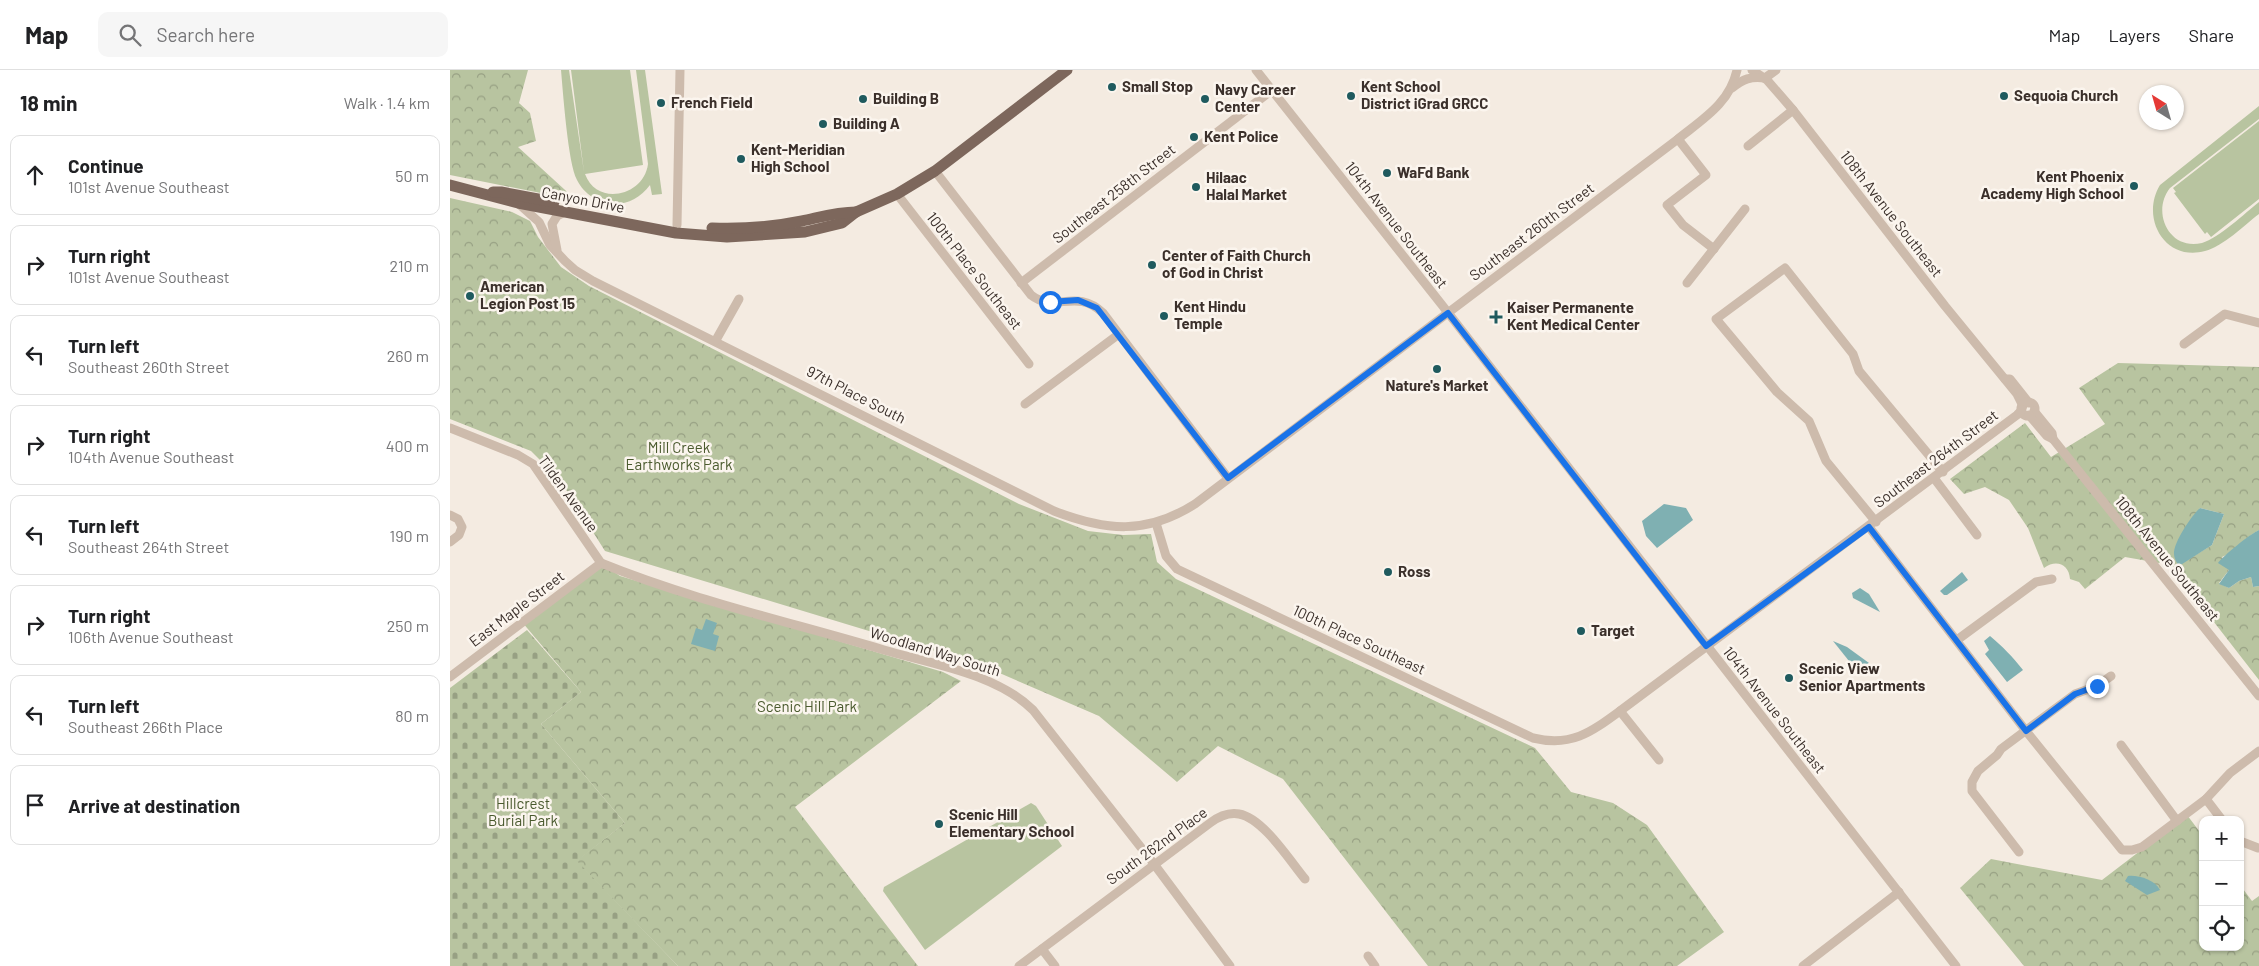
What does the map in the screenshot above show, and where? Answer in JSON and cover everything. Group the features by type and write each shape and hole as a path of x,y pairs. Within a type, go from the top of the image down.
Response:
{"main road":[{"path":"677,229 727,237 805,232 842,223 856,212 897,194 935,172 1067,70"},
{"name":"Canyon Drive","path":"450,185 518,203 677,229"},
{"name":"Canyon Drive","path":"486,193 501,192 677,229"}],"street":[{"path":"677,229 680,70"},
{"name":"104th Avenue Southeast","path":"1256,70 1448,313 1956,966"},
{"name":"Southeast 260th Street","path":"1156,523 1179,514 1228,478 1712,113 1730,91 1737,70"},
{"name":"108th Avenue Southeast","path":"1752,70 1765,78 1793,110 1945,306 2005,379 2010,379 2019,387 2026,411 2046,436 2053,439 2259,696"},
{"path":"1730,91 1744,79 1765,78 1776,70"},
{"name":"Southeast 258th Street","path":"1021,283 1272,90"},
{"path":"1748,146 1793,110"},
{"path":"1678,139 1706,175 1667,205 1683,225 1714,249"},
{"path":"935,172 1031,295 1040,300 1056,303 1078,300 1092,304 1103,313 1228,478"},
{"name":"100th Place Southeast","path":"897,194 1029,364"},
{"name":"97th Place South","path":"518,203 539,222 548,241 575,270 1054,511 1100,526 1140,527 1156,523"},
{"path":"1687,283 1746,209"},
{"path":"557,251 552,224 557,216 565,212"},
{"path":"1943,472 1858,371 1853,354 1785,268 1716,319 1777,392 1809,421 1826,461 1957,640 2116,846 2126,851 2142,847 2206,800 2230,773 2259,751"},
{"path":"716,340 739,299"},
{"path":"2184,344 2225,314 2259,323"},
{"path":"1025,404 1119,334"},
{"name":"Southeast 264th Street","path":"1580,736 1620,711 2026,411"},
{"name":"Tilden Avenue","path":"450,428 518,455 532,464 601,563"},
{"path":"1934,478 1977,534"},
{"path":"450,515 458,519 462,527 459,535 450,542"},
{"name":"100th Place Southeast","path":"1156,523 1166,556 1177,569 1533,738 1564,742 1580,736"},
{"name":"East Maple Street","path":"450,677 601,563"},
{"name":"Woodland Way South","path":"601,563 684,592 949,669 1002,687 1021,698 1033,710 1154,864 1230,966"},
{"path":"1957,640 2036,582 2052,579"},
{"path":"2019,852 1972,792 1972,782 1978,770 1997,755 2001,748 2075,694 2097,686 2111,676"},
{"path":"1620,711 1659,760"},
{"path":"2121,745 2177,821"},
{"path":"2206,800 2219,816"},
{"name":"South 262nd Place","path":"1019,966 1215,819 1238,814 1252,819 1262,828 1305,879"},
{"path":"2244,842 2258,848"},
{"path":"1803,966 1899,892"},
{"path":"1042,949 1055,966"},
{"path":"1368,956 1375,966"}],"green space":[{"path":"450,70 528,70 519,103 530,113 536,141 518,147 576,200 450,175"},
{"path":"561,70 569,70 584,172 571,70 630,70 643,165 585,174 591,184 599,191 609,194 629,190 638,184 645,175 648,164 636,70 645,70 662,194 652,195 650,185 634,199 625,203 608,204 598,200 584,190 577,180 571,159"},
{"path":"2259,106 2259,119 2170,188 2162,208 2166,227 2172,235 2180,241 2190,244 2202,243 2216,236 2259,202 2259,214 2219,245 2205,251 2191,253 2178,250 2168,244 2160,234 2155,223 2153,211 2160,185"},
{"path":"2259,121 2259,199 2211,237 2207,232 2205,234 2174,193 2176,192 2173,188"},
{"name":"Mill Creek Earthworks Park","path":"450,198 512,212 530,221 538,237 561,267 589,286 1019,504 1088,531 1123,535 1151,534 1157,562 1176,579 1535,748 1571,792 1613,803 1647,825 1724,932 1677,966 1428,966 1283,779 1218,746 1177,782 1099,716 981,665 605,551 560,480 531,451 450,419"},
{"path":"2118,363 2259,367 2259,530 2222,557 2229,570 2219,583 2229,588 2239,581 2251,577 2253,587 2259,586 2259,680 2165,559 2159,563 2125,557 2085,589 2079,582 2070,579 2067,570 2061,564 2053,564 2044,568 2028,528 2009,500 1985,487 1964,494 1950,479 2025,423 2051,457 2105,424 2079,388","holes":["2200,508 2224,514 2212,545 2179,565 2177,543"]},
{"name":"Scenic Hill Park","path":"601,563 620,576 943,672 961,681 795,807 918,966 678,966 576,861 625,823 541,724 581,692 522,622"},
{"name":"Hillcrest Burial Park","path":"527,630 581,692 541,724 625,823 577,861 678,966 450,966 450,688"},
{"path":"1031,803 1036,806 1062,846 925,950 883,891 884,887"},
{"path":"2187,815 2199,831 2199,951 2244,951 2244,890 2252,901 2259,896 2259,966 2024,966 1960,888 1991,859 2102,880"}],"water":[{"path":"1664,504 1686,508 1693,520 1657,548 1646,536 1642,521"},
{"path":"2200,508 2224,514 2212,545 2179,566 2174,556 2177,543 2188,523"},
{"path":"2259,530 2259,586 2253,587 2251,577 2239,581 2229,588 2219,584 2229,570 2218,563 2237,545"},
{"path":"1962,572 1968,580 1947,595 1944,595 1940,591"},
{"path":"1860,588 1869,594 1880,612 1853,598 1852,593"},
{"path":"706,619 717,623 713,634 719,636 715,651 691,644 696,628 702,630"},
{"path":"1990,636 2023,670 2007,682 1985,654 1989,650 1984,641"},
{"path":"1833,641 1847,647 1869,663 1857,671"},
{"path":"2128,876 2146,879 2158,886 2160,890 2147,895 2125,881"}],"place":[{"name":"Small Stop","path":"1112,87"},
{"name":"Kent School District iGrad GRCC","path":"1351,96"},
{"name":"Sequoia Church","path":"2004,96"},
{"name":"Building B","path":"863,99"},
{"name":"Navy Career Center","path":"1205,99"},
{"name":"French Field","path":"661,103"},
{"name":"Building A","path":"823,124"},
{"name":"Kent Police","path":"1194,137"},
{"name":"Kent-Meridian High School","path":"741,159"},
{"name":"WaFd Bank","path":"1387,173"},
{"name":"Kent Phoenix Academy High School","path":"2134,186"},
{"name":"Hilaac Halal Market","path":"1196,187"},
{"name":"Center of Faith Church of God in Christ","path":"1152,265"},
{"name":"American Legion Post 15","path":"470,296"},
{"name":"Kent Hindu Temple","path":"1164,316"},
{"name":"Kaiser Permanente Kent Medical Center","path":"1496,317"},
{"name":"Nature's Market","path":"1437,369"},
{"name":"Ross","path":"1388,572"},
{"name":"Target","path":"1581,631"},
{"name":"Scenic View Senior Apartments","path":"1789,678"},
{"name":"Scenic Hill Elementary School","path":"939,824"}],"route":[{"path":"1050,302 1085,301 1103,313 1228,478 1448,313 1706,646 1869,527 2026,731 2075,694 2097,686"}]}
